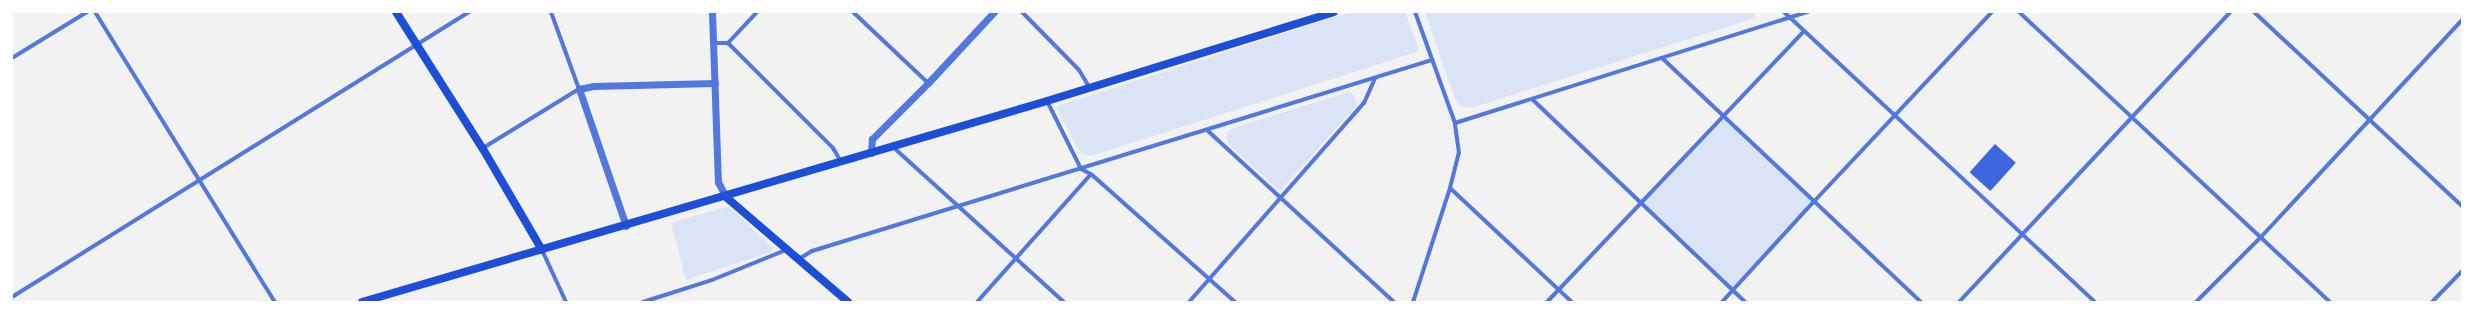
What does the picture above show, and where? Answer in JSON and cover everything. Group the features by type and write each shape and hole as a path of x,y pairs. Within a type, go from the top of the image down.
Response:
{"main road":[{"path":"396,12 483,149 542,250"},
{"path":"362,302 626,226 1047,101 1315,15 1334,12"},
{"path":"726,196 786,250 848,302"}],"street":[{"path":"12,58 87,12"},
{"path":"95,12 275,302"},
{"path":"12,296 469,12"},
{"path":"551,12 626,226"},
{"path":"712,12 718,182 726,196"},
{"path":"714,43 728,42 757,12"},
{"path":"853,12 928,83"},
{"path":"871,153 872,139 928,83 994,12"},
{"path":"1022,12 1079,70 1090,88"},
{"path":"1413,302 1450,188 1459,153 1456,123 1414,12"},
{"path":"1784,12 2095,302"},
{"path":"1456,123 1533,100 1808,12"},
{"path":"1722,302 1992,12"},
{"path":"2019,12 2330,302"},
{"path":"1959,302 2230,12"},
{"path":"2254,12 2370,118 2462,206"},
{"path":"2196,302 2261,237 2462,20"},
{"path":"1547,302 1804,31"},
{"path":"728,42 833,148 841,162"},
{"path":"1662,58 1921,302"},
{"path":"798,260 812,251 1208,131 1432,60"},
{"path":"1189,302 1364,103 1375,78"},
{"path":"483,149 579,89 593,86 715,83"},
{"path":"1533,100 1745,302"},
{"path":"1047,101 1082,169 1092,174 1235,302"},
{"path":"1208,131 1394,302"},
{"path":"892,147 1064,302"},
{"path":"977,302 1092,174"},
{"path":"1450,188 1572,302"},
{"path":"542,250 566,302"},
{"path":"643,302 719,278 786,250"},
{"path":"2432,302 2462,271"}],"shaded area":[{"path":"1351,12 1405,12 1418,47 1417,52 1091,156 1082,154 1078,149 1057,108 1060,105"},
{"path":"1425,12 1755,12 1755,18 1471,108 1460,106 1455,99"},
{"path":"1349,92 1354,95 1357,105 1280,191 1228,144 1227,132 1233,128"},
{"path":"1722,116 1816,200 1735,289 1642,205"},
{"path":"727,207 734,211 773,248 771,252 686,280 672,226 673,222"}],"building":[{"path":"1995,144 2016,163 1990,191 1970,172"}]}
